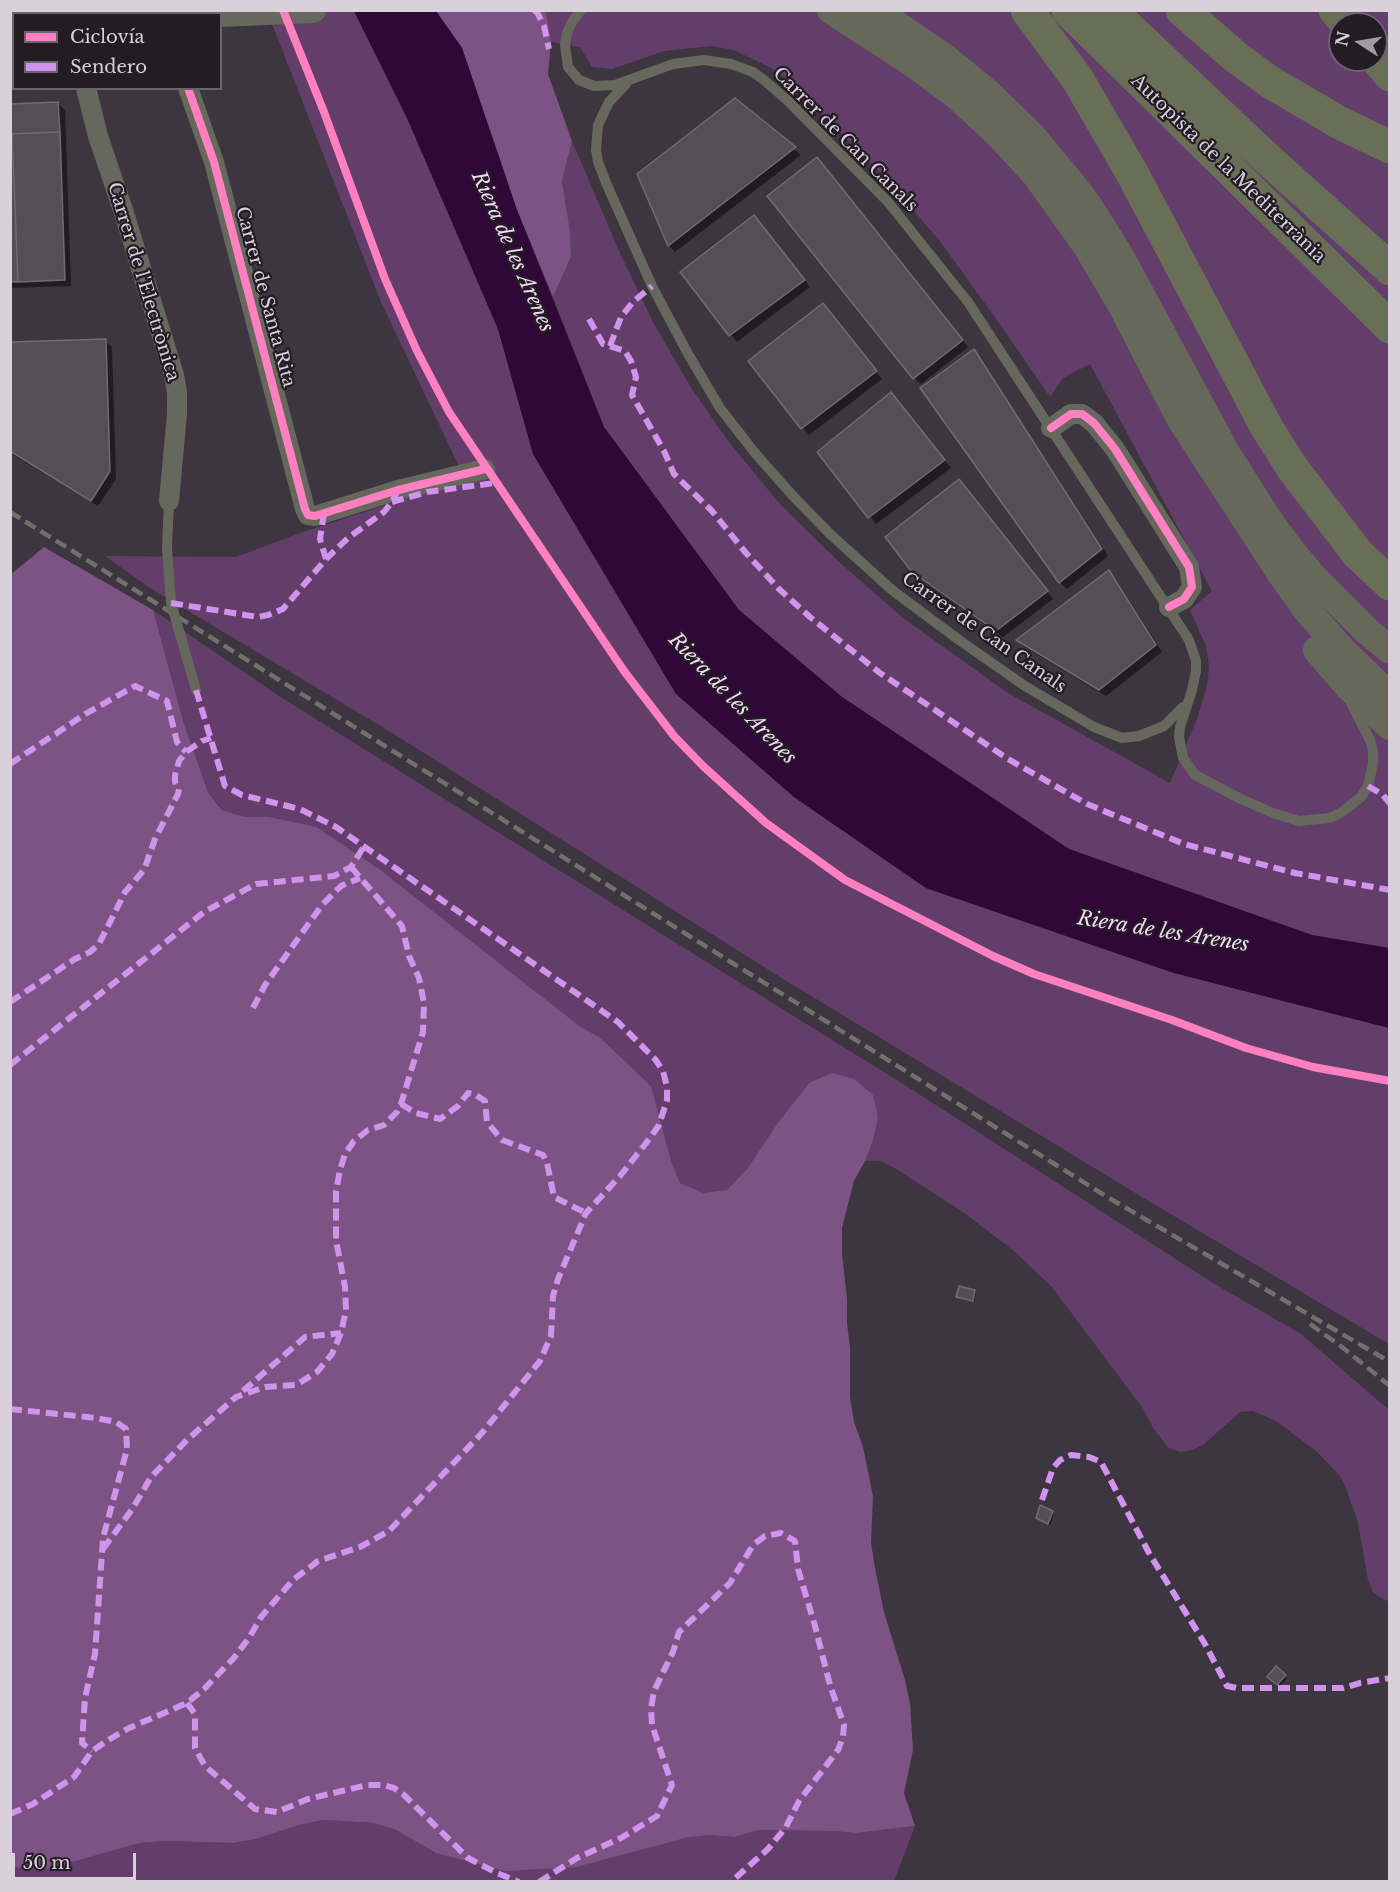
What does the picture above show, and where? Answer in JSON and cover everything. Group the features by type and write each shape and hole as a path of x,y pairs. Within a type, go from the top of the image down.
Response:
{"highway":[{"path":"1027,10 1077,80 1132,173 1272,436 1293,469 1358,554 1389,584"},
{"name":"Autopista de la Mediterrània","path":"1068,10 1389,327"},
{"path":"1110,10 1262,154 1389,269"},
{"path":"1182,10 1237,58 1270,82 1340,123 1389,147"}],"main road":[{"path":"831,10 914,64 957,96 1030,168 1092,254 1181,420 1273,561 1306,609 1342,650 1389,696"},
{"path":"874,10 944,57 981,87 1031,135 1063,172 1088,205 1120,256 1214,431 1268,519 1314,578 1389,650"},
{"path":"1181,420 1197,464 1252,562 1306,638 1389,726"}],"street":[{"path":"232,13 313,10"},
{"name":"Carrer de l'Electrònica","path":"86,90 98,136 174,375 177,414 169,501"},
{"name":"Carrer de Santa Rita","path":"189,90 214,162 308,515 315,516 398,490 486,469"},
{"path":"1052,428 1071,414 1082,414 1094,423 1115,449 1189,567 1192,587 1184,599 1169,607"}],"lane":[{"name":"Carrer de Can Canals","path":"581,10 567,33 565,45 568,67 579,80 594,86 615,85 672,64 704,60 731,64 753,72 764,80 888,202 968,302 1189,640 1196,661 1195,680 1180,727 1180,747 1188,768 1195,775 1210,785 1299,821 1330,818 1353,805 1368,786 1373,764 1373,751 1364,726 1328,663"},
{"name":"Carrer de Can Canals","path":"634,78 609,102 598,125 596,150 604,178 652,286 687,352 720,408 755,453 830,534 892,590 1025,686 1094,727 1122,738 1139,736 1164,726 1189,700"},
{"name":"Carrer de l'Electrònica","path":"169,501 167,548 171,603 196,690"}],"shaded area":[{"path":"267,11 354,11 407,118 498,329 533,454 676,694 794,797 926,888 1174,973 1389,1028 1389,1344 780,977 389,731 150,588 105,556 236,557 303,532 465,479 381,302"},
{"path":"436,11 546,11 551,42 548,74 572,141 562,181 570,231 571,257 553,297 517,210 462,48"},
{"path":"546,11 1389,11 1389,948 1312,935 1069,849 842,697 739,610 604,427 553,297 571,257 570,231 562,181 572,141 619,251 654,324 690,386 728,441 780,504 837,560 903,618 1008,693 1170,783 1197,719 1207,686 1209,667 1206,646 1190,610 1212,591 1090,364 1063,378 1050,397 939,240 889,182 792,84 773,69 734,50 712,46 664,51 612,69 592,67 580,47 551,42"},
{"path":"44,547 153,610 184,724 208,792 222,810 245,817 269,817 316,827 379,869 578,1025 599,1037 651,1086 671,1161 680,1183 703,1193 727,1190 747,1169 777,1124 809,1083 832,1073 854,1079 873,1095 878,1117 873,1141 854,1181 842,1228 850,1348 850,1397 873,1496 871,1543 875,1568 884,1612 910,1703 913,1750 904,1793 915,1826 856,1833 758,1830 735,1837 709,1835 685,1838 576,1867 505,1871 436,1853 396,1830 374,1823 324,1820 234,1843 166,1841 140,1843 47,1869 11,1867 10,575"},
{"path":"153,610 282,698 911,1089 1213,1283 1301,1334 1389,1410 1389,1601 1373,1592 1368,1580 1358,1522 1341,1477 1316,1451 1276,1421 1253,1411 1240,1412 1203,1445 1192,1450 1180,1452 1169,1448 1153,1428 1142,1407 1052,1287 1014,1251 963,1212 893,1167 880,1161 865,1161 873,1141 809,1083 777,1124 747,1169 727,1190 703,1194 680,1183 671,1161 599,1037 269,817 245,817 223,810 208,792 184,724"},
{"path":"324,1820 374,1823 396,1830 436,1853 709,1835 735,1837 758,1830 856,1833 915,1826 894,1881 11,1882 11,1867 47,1869 140,1843 166,1841 234,1843"}],"water":[{"name":"Riera de les Arenes","path":"354,11 436,11 462,48 517,210 604,427 739,610 842,697 1069,849 1312,935 1389,948 1389,1028 1174,973 926,888 794,797 676,694 533,454 498,329 407,118"}],"building":[{"path":"735,98 796,147 668,246 637,174"},
{"path":"58,102 60,132 10,134 10,104"},
{"path":"60,132 65,280 18,282 12,134"},
{"path":"10,134 12,134 18,282 10,282"},
{"path":"817,157 963,340 913,379 767,196"},
{"path":"754,215 805,280 729,336 680,272"},
{"path":"823,303 877,371 801,429 748,361"},
{"path":"106,339 110,471 91,501 10,451 10,342"},
{"path":"974,349 1102,549 1059,583 920,388"},
{"path":"891,392 945,460 868,518 817,452"},
{"path":"959,479 1048,591 996,631 912,572 885,537"},
{"path":"1109,570 1156,645 1099,690 1016,640"},
{"path":"959,1286 975,1290 973,1301 956,1297"},
{"path":"1040,1505 1053,1511 1048,1524 1036,1518"},
{"path":"1276,1666 1286,1675 1277,1685 1267,1677"}],"railway":[{"path":"10,512 1109,1198 1390,1362"},
{"path":"1310,1324 1390,1386"}],"marked path":[{"path":"534,10 544,26 549,49"},
{"path":"610,346 621,317 633,302 652,286"},
{"path":"589,319 603,344 625,351 631,361 636,377 632,395 664,451 674,474 712,511 779,589 880,673 1008,759 1087,804 1184,844 1295,873 1390,890"},
{"path":"392,502 427,492 495,483"},
{"path":"171,603 258,617 283,609 326,559 348,538 384,512 398,490"},
{"path":"324,513 320,539 326,559"},
{"path":"10,764 87,713 135,686 167,701 177,742 186,752"},
{"path":"10,1814 33,1804 74,1777 92,1751 110,1739 129,1728 187,1703 233,1659 261,1617 293,1580 318,1561 360,1547 389,1531 482,1433 540,1361 551,1336 553,1296 558,1279 586,1213 620,1176 650,1138 659,1125 667,1100 663,1071 655,1059 618,1022 336,827 300,809 242,795 225,786 196,690"},
{"path":"10,1002 99,944 125,892 144,870 155,839 178,794 175,775 179,761 186,752 211,738"},
{"path":"1368,786 1383,795 1390,804"},
{"path":"10,1065 204,912 256,884 334,876 351,867 363,848"},
{"path":"103,1549 133,1508 151,1477 188,1439 236,1397 265,1387 296,1385 317,1372 332,1354 341,1333 346,1310 345,1287 336,1240 336,1191 340,1170 345,1154 354,1141 368,1130 384,1125 397,1112 423,1032 424,1003 419,978 409,956 402,926 351,867"},
{"path":"253,1008 265,985 322,905 341,886 360,878"},
{"path":"401,1104 416,1113 440,1119 458,1106 468,1093 476,1095 485,1101 487,1122 502,1140 543,1155 547,1163 554,1197 586,1213"},
{"path":"243,1391 305,1337 341,1333"},
{"path":"10,1409 96,1418 116,1422 126,1429 127,1449 103,1538 95,1654 85,1698 82,1743 92,1751"},
{"path":"1042,1500 1053,1468 1060,1460 1071,1455 1089,1457 1101,1462 1149,1553 1205,1644 1227,1686 1237,1688 1343,1688 1390,1678"},
{"path":"539,1882 577,1858 621,1838 657,1816 672,1785 652,1725 651,1708 654,1691 673,1652 679,1632 730,1583 753,1545 765,1536 781,1533 795,1541 798,1569 830,1685 844,1725 843,1737 838,1750 799,1801 786,1827 768,1849 731,1882"},
{"path":"187,1703 195,1714 195,1748 205,1766 255,1809 277,1812 308,1799 367,1785 394,1788 468,1858 519,1882"}],"cycle path":[{"path":"283,10 324,112 385,279 417,351 449,412 624,671 674,736 703,766 766,823 845,880 993,956 1034,974 1172,1020 1246,1048 1313,1067 1390,1081"},
{"path":"189,90 214,162 308,515 315,516 398,490 485,469"},
{"path":"1051,428 1071,414 1082,414 1094,423 1115,449 1189,567 1192,587 1184,599 1169,607"}]}
